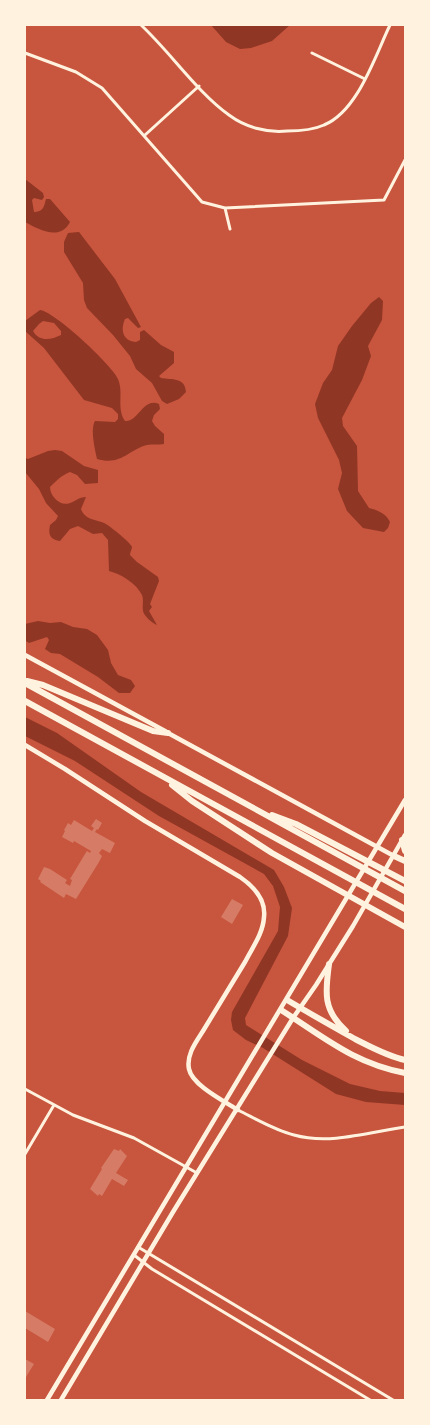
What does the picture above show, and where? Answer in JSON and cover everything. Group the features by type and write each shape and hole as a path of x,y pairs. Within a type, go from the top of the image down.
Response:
{"highway":[{"path":"25,681 43,685 153,731 168,733"},
{"path":"25,681 246,804 352,858 405,881"},
{"path":"25,701 405,909"},
{"path":"160,775 192,801 272,853 405,927"},
{"path":"404,838 405,851"},
{"path":"394,856 405,861"},
{"path":"352,858 405,891"},
{"path":"329,964 326,992 329,1009 336,1021 352,1037"},
{"path":"287,1000 378,1051 394,1058 405,1060"},
{"path":"281,1010 346,1052 368,1063 405,1073"}],"main road":[{"path":"25,655 394,856"},
{"path":"25,745 65,768 145,821 240,877 254,888 259,895 264,906 265,916 258,938 189,1056 189,1069 193,1079 238,1110"},
{"path":"47,1400 405,801"},
{"path":"62,1400 197,1174 293,1018 329,964 404,838"}],"street":[{"path":"141,25 229,116 248,126 280,132 316,127 339,116 348,107 365,78 390,25"},
{"path":"25,53 76,72 102,88 202,202 225,208 384,200 405,160"},
{"path":"312,53 365,78"},
{"path":"145,135 198,86"},
{"path":"225,208 230,229"},
{"path":"25,1089 73,1115 134,1138 197,1174"},
{"path":"25,1154 54,1105"},
{"path":"238,1110 274,1128 314,1139 341,1137 405,1127"},
{"path":"138,1247 393,1400"},
{"path":"133,1254 190,1292 370,1400"}],"shaded area":[{"path":"211,25 290,25 272,41 251,48 240,49 226,42"},
{"path":"25,179 43,193 44,197 42,200 34,198 32,200 34,212 41,210 46,199 50,199 70,222 66,228 61,231 49,232 25,222"},
{"path":"79,232 115,279 141,327 138,328 128,318 125,319 123,331 125,337 136,342 140,340 140,332 144,330 161,345 174,352 174,363 159,376 161,378 177,380 183,384 186,392 179,399 167,404 162,401 152,383 136,369 130,356 87,308 84,300 83,283 64,252 64,242 68,233"},
{"path":"379,297 383,301 382,320 368,346 371,356 362,380 342,418 343,426 357,446 358,491 369,508 381,512 390,522 384,532 363,528 347,511 338,489 342,473 339,460 318,418 315,404 323,383 332,370 338,346 371,303"},
{"path":"40,310 47,313 70,329 106,363 114,372 120,384 120,406 125,421 130,421 149,404 159,404 160,409 154,415 152,421 164,434 164,444 140,447 118,459 105,461 97,459 93,434 95,421 115,422 118,419 118,414 112,408 84,400 44,348 25,331 25,321","holes":["43,321 54,323 61,331 61,335 57,337 45,339 38,337 33,331"]},
{"path":"55,450 62,451 84,466 98,470 98,483 85,484 77,475 70,472 50,487 50,490 56,500 66,504 86,497 81,509 83,513 91,519 104,523 120,534 132,547 130,555 158,577 159,581 150,604 152,607 149,611 157,625 148,619 144,613 143,597 136,587 118,574 109,571 108,540 102,533 93,534 78,526 70,529 60,541 50,536 50,525 58,516 46,503 39,489 25,472 25,458 28,459"},
{"path":"38,621 61,622 73,627 87,629 97,635 108,650 111,663 118,675 131,680 135,686 130,693 119,693 98,677 60,654 51,653 45,649 49,640 47,637 29,643 26,641 25,624"},
{"path":"25,717 57,733 141,792 274,870 284,887 292,908 288,936 245,1018 246,1025 302,1060 350,1084 380,1091 405,1093 405,1105 366,1102 336,1094 263,1048 246,1040 233,1030 232,1012 278,931 280,907 273,886 264,874 159,816 75,761 25,736"}],"building":[{"path":"96,819 102,823 95,832 115,843 110,853 102,849 99,853 102,856 99,862 76,899 66,894 64,898 38,879 44,867 67,880 65,883 70,886 72,880 70,879 87,851 90,853 91,851 74,841 73,843 62,837 64,830 68,823 71,825 74,820 92,831 94,828 91,826"},
{"path":"232,899 243,905 232,924 221,917"},
{"path":"114,1149 119,1151 120,1149 127,1156 116,1173 128,1180 124,1186 112,1179 102,1196 99,1194 98,1196 90,1189"},
{"path":"25,1311 55,1329 48,1342 25,1328"},
{"path":"25,1359 34,1364 26,1377 25,1376"}]}
